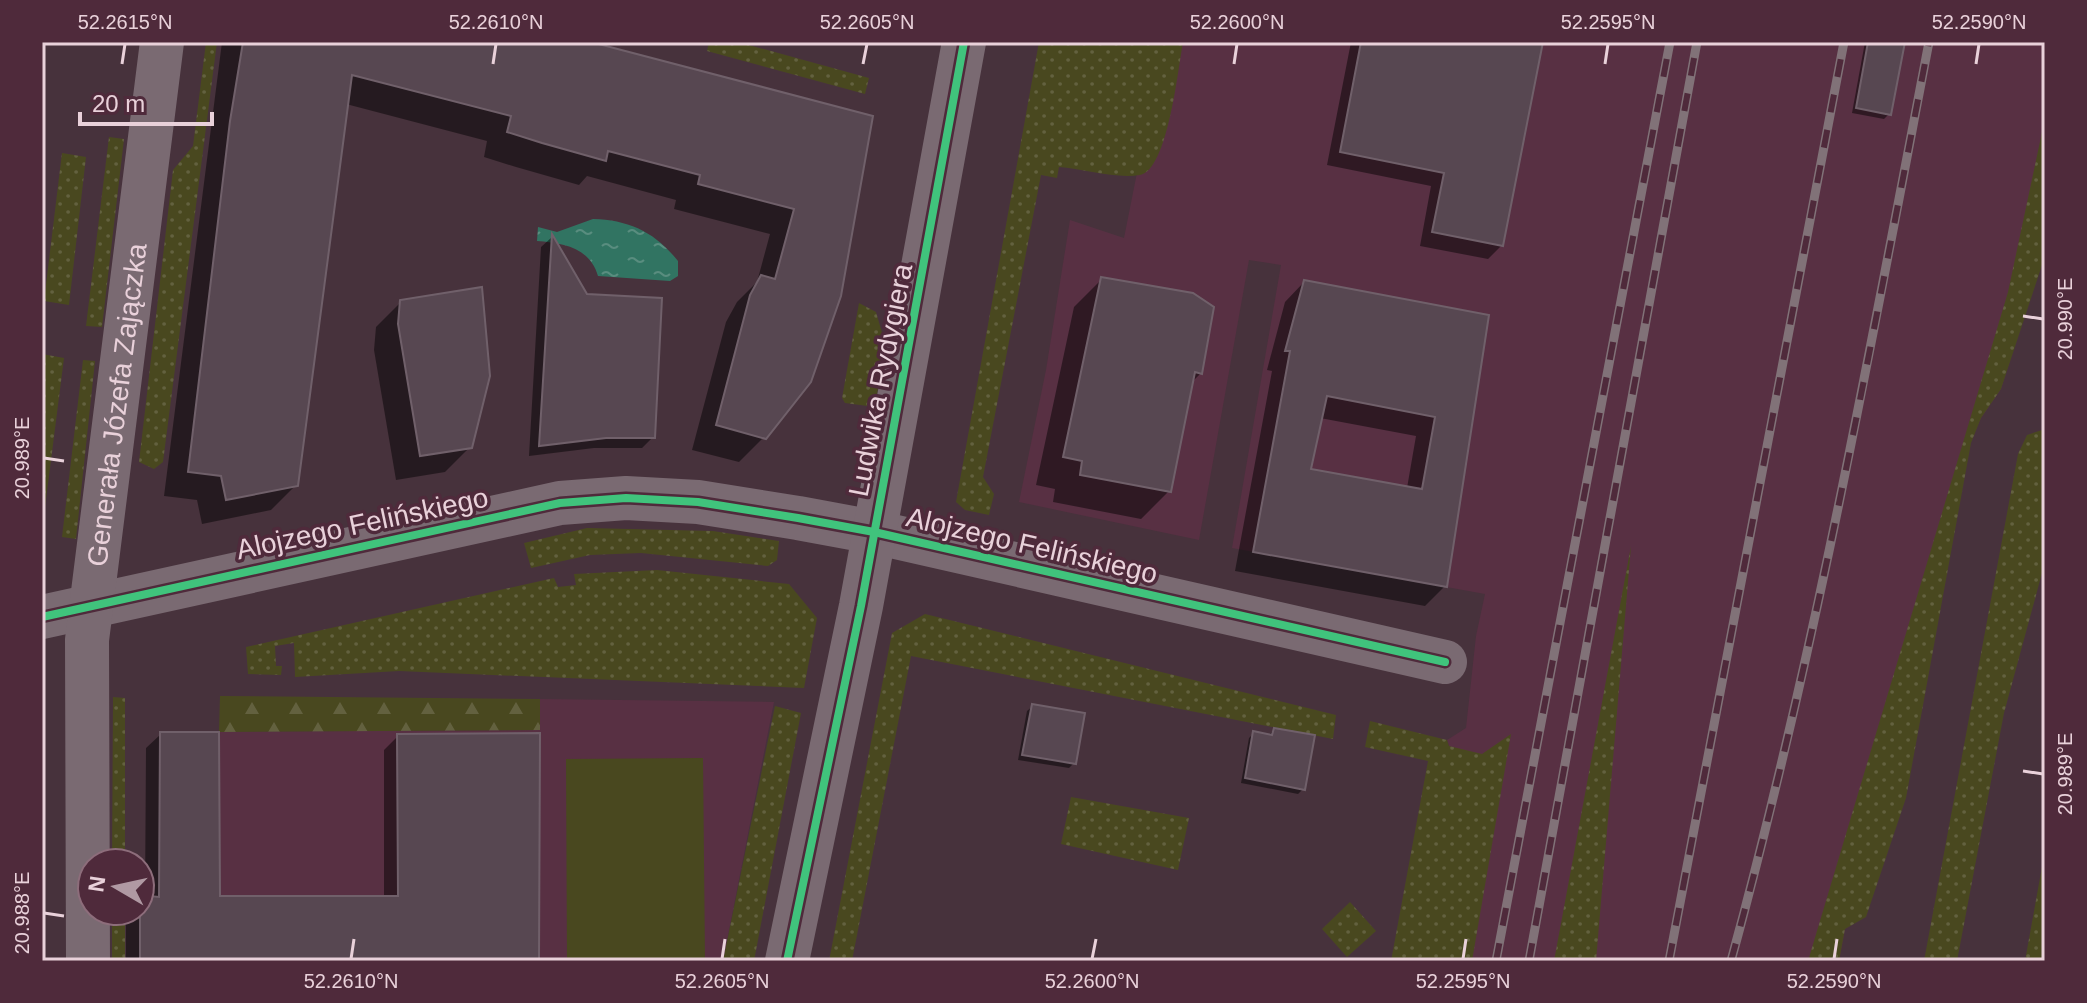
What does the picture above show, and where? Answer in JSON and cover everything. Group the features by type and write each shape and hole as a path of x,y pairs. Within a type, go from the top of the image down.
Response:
{"street":[{"name":"Generała Józefa Zajączka","path":"88,961 87,640 103,537 162,42"},
{"name":"Ludwika Rydygiera","path":"787,961 874,532 964,42"},
{"name":"Alojzego Felińskiego","path":"42,617 560,503 626,498 698,502 874,532 1445,662"}],"shaded area":[{"path":"1163,42 2045,42 2045,248 2001,389 1981,418 1969,445 1860,919 1845,929 1839,961 1391,961 1449,746 1447,740 1466,728 1476,636 1485,594 1232,548 1281,265 1249,260 1199,540 1019,502 1046,370 1070,220 1124,238"},
{"path":"540,699 774,702 723,961 140,961 140,927 156,927 156,896 159,896 160,732 539,730"}],"green space":[{"path":"206,42 217,42 163,462 154,469 139,462 173,170 193,146"},
{"path":"709,42 738,42 869,78 865,94 707,51"},
{"path":"1039,42 1183,42 1165,138 1150,169 1140,175 1121,176 1059,167 1057,178 1041,175 983,477 994,494 989,515 965,510 956,502"},
{"path":"2045,118 2045,256 2001,389 1981,418 1971,443 1906,798 1866,917 1845,929 1839,961 1808,961 2008,292"},
{"path":"109,137 124,139 102,327 86,326"},
{"path":"62,153 86,157 69,305 44,301"},
{"path":"859,303 876,312 885,343 875,407 845,403 842,398"},
{"path":"42,354 64,358 42,531"},
{"path":"83,360 95,361 76,539 62,537"},
{"path":"2045,429 2045,562 2004,713 1957,961 1924,961 2018,454 2027,435"},
{"path":"587,528 713,531 779,541 777,560 768,566 641,553 590,555 531,568 524,543"},
{"path":"1631,546 1596,961 1554,961"},
{"path":"657,570 789,584 817,618 804,688 399,671 295,677 294,643 275,646 276,666 282,666 281,675 248,674 246,647 554,578 558,587 576,585 574,574"},
{"path":"925,614 1336,715 1333,739 911,656 852,961 829,961 892,633"},
{"path":"220,696 540,699 540,730 219,732"},
{"path":"113,697 125,698 125,847 112,847"},
{"path":"775,706 801,713 754,961 723,961"},
{"path":"1370,721 1447,740 1449,746 1482,754 1511,734 1472,961 1391,961 1428,761 1365,747"},
{"path":"703,758 705,961 567,961 566,759"},
{"path":"1071,797 1189,818 1178,870 1061,844"},
{"path":"2045,850 2045,961 2025,961"},
{"path":"1350,902 1376,931 1347,957 1322,929"},
{"path":"112,927 125,927 125,961 112,961"}],"water":[{"path":"593,219 630,225 650,235 678,261 678,276 670,281 598,276 582,253 557,243 537,241 538,227 557,232"}],"building":[{"path":"243,42 591,42 873,116 841,296 811,382 766,439 716,425 750,295 761,275 775,279 794,209 698,184 700,175 608,151 606,161 542,143 507,132 511,116 352,75 298,486 226,500 221,476 188,472 230,121"},
{"path":"1361,42 1543,42 1503,246 1432,232 1444,173 1340,152"},
{"path":"1868,42 1905,42 1891,115 1856,108"},
{"path":"552,234 587,294 662,298 655,438 606,438 539,446"},
{"path":"1101,277 1193,293 1214,307 1202,374 1195,372 1171,492 1080,475 1082,461 1063,457"},
{"path":"1304,280 1489,315 1447,587 1253,552 1290,351 1285,351","holes":["1327,396 1435,417 1422,489 1311,469"]},
{"path":"482,287 490,376 472,448 420,456 398,324 400,300"},
{"path":"1032,704 1085,713 1076,764 1022,755"},
{"path":"1274,728 1315,735 1305,790 1245,778 1253,731 1272,735"},
{"path":"160,732 219,732 220,896 398,896 397,734 540,733 539,961 140,961 140,927 156,927 156,897 159,897"}],"railway":[{"path":"1496,961 1670,42"},
{"path":"1529,961 1697,42"},
{"path":"1669,961 1844,42"},
{"path":"1731,961 1815,618 1929,42"}],"cycle path":[{"path":"787,961 861,606 964,42"},
{"path":"42,617 560,503 626,498 698,502 874,532 1445,662"}]}
